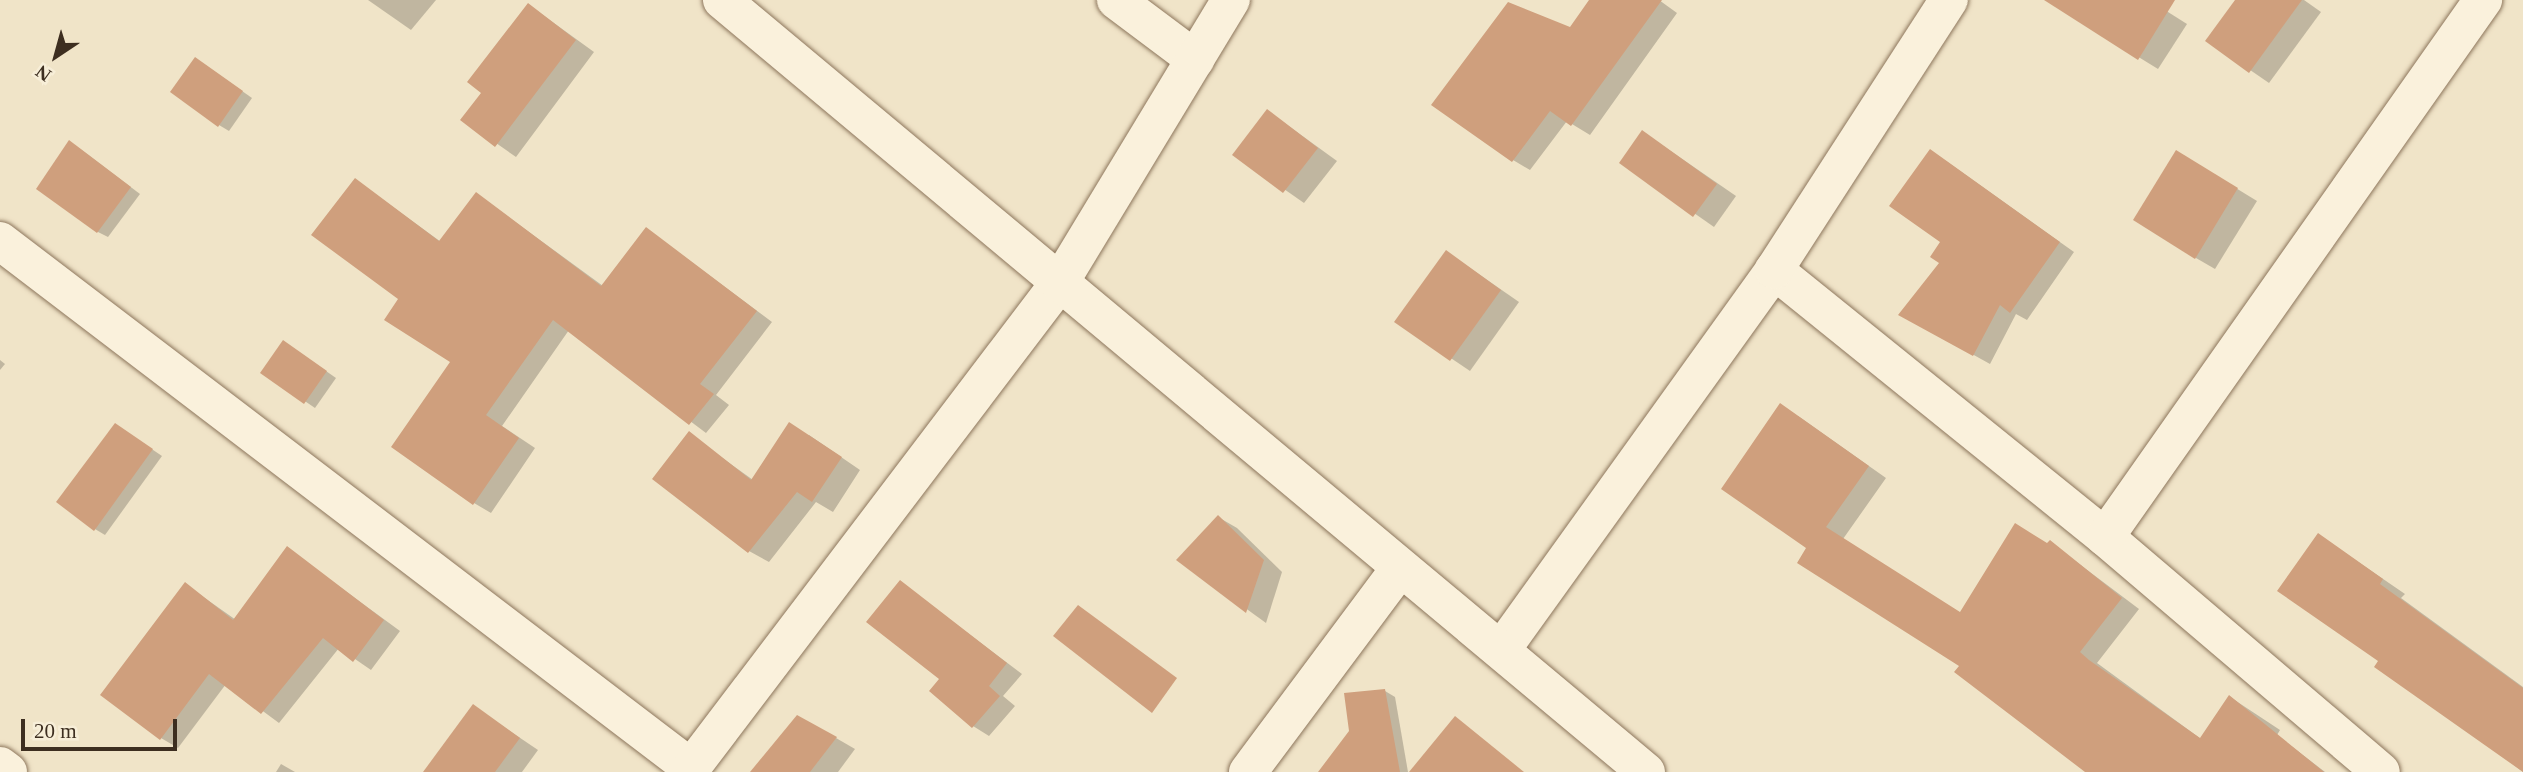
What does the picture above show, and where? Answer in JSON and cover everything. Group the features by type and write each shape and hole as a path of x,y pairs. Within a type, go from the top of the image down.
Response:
{"street":[{"path":"722,0 1646,772"},
{"path":"1116,0 1195,59"},
{"path":"0,241 689,770 1060,282 1231,0"},
{"path":"1502,649 1774,270 1949,0"},
{"path":"2105,537 2483,0"},
{"path":"1774,270 2105,537 2381,772"},
{"path":"1248,772 1399,568"},
{"path":"0,765 8,772"}],"building":[{"path":"1589,0 1662,0 1571,126 1550,111 1512,162 1431,105 1508,2 1570,27"},
{"path":"2044,0 2175,0 2138,60"},
{"path":"2235,0 2302,0 2249,73 2205,41"},
{"path":"528,3 576,40 495,147 460,120 481,93 467,82"},
{"path":"195,57 243,91 218,127 170,92"},
{"path":"1267,109 1318,148 1283,193 1232,155"},
{"path":"1642,130 1717,184 1693,217 1619,163"},
{"path":"69,140 131,187 97,233 36,189"},
{"path":"1930,149 2060,242 2010,313 2000,305 1973,356 1898,315 1939,263 1930,257 1940,242 1889,206"},
{"path":"2176,150 2238,188 2195,259 2133,220"},
{"path":"355,178 439,241 476,192 601,286 646,227 757,311 700,384 714,394 689,425 553,320 486,415 519,438 473,505 391,447 450,362 384,320 398,299 311,235"},
{"path":"1446,250 1501,290 1450,361 1394,322"},
{"path":"283,340 327,371 304,404 260,373"},
{"path":"1780,403 1869,466 1826,527 1960,612 2015,523 2047,543 2050,540 2122,598 2080,652 2089,660 2200,738 2229,695 2324,772 2085,772 1954,672 1959,666 1797,563 1806,548 1721,489"},
{"path":"789,422 842,457 812,502 797,492 748,553 652,479 689,431 751,480"},
{"path":"115,423 153,449 94,531 56,502"},
{"path":"1218,515 1264,560 1246,613 1176,560"},
{"path":"2318,533 2383,579 2380,584 2523,688 2523,772 2374,667 2378,661 2277,591"},
{"path":"287,546 384,620 353,662 323,638 261,714 209,674 160,740 100,695 185,582 233,620"},
{"path":"900,580 1007,663 989,686 1000,696 972,728 929,691 939,679 866,622"},
{"path":"1078,605 1177,678 1152,713 1053,636"},
{"path":"1385,689 1400,772 1318,772 1349,731 1344,693"},
{"path":"473,704 520,738 495,772 423,772"},
{"path":"797,715 837,737 810,772 750,772"},
{"path":"1455,716 1524,772 1409,772"}]}
